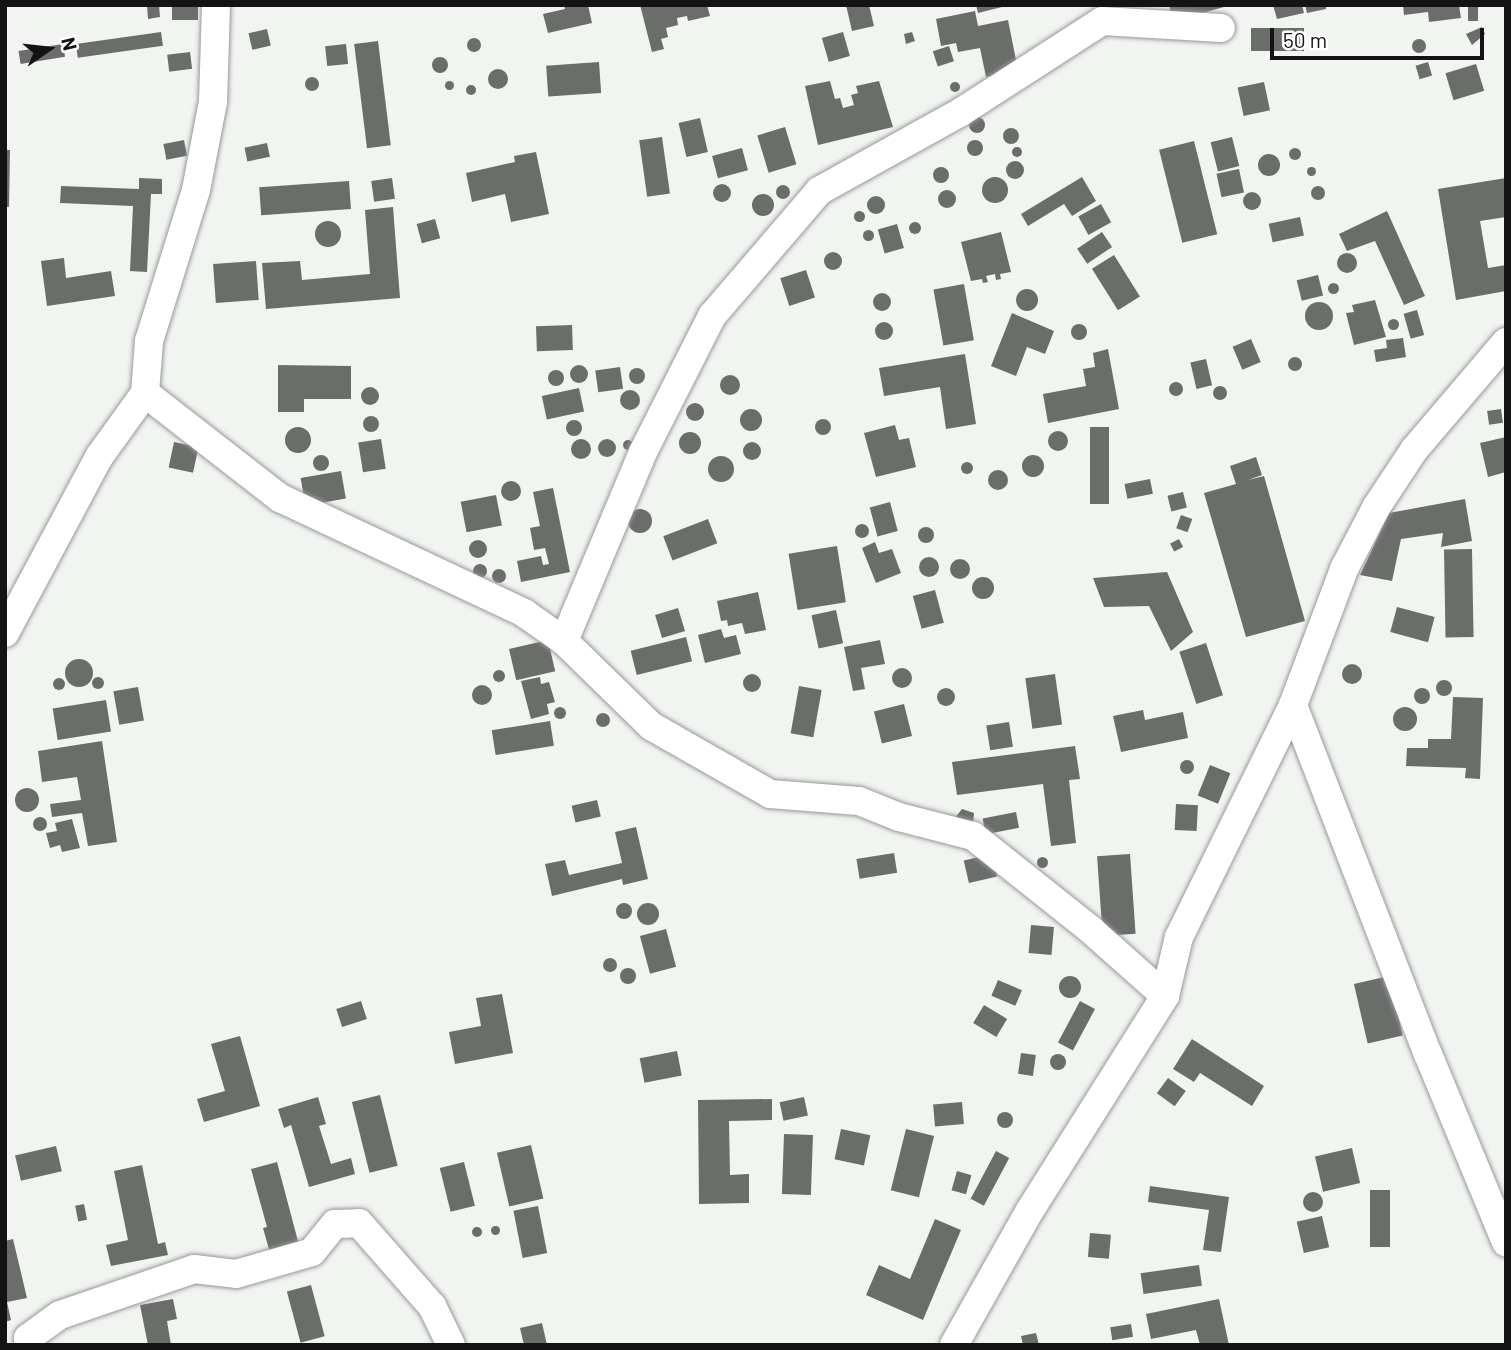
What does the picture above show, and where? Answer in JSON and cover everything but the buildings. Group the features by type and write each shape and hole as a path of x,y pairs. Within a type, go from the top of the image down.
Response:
{"street":[{"path":"5,633 99,457 145,393 149,341 196,190 213,102 216,5"},
{"path":"564,641 643,452 712,316 819,191 961,112 1102,21 1222,28"},
{"path":"954,1345 1029,1212 1165,996 1179,937 1293,705 1344,569 1377,506 1414,450 1506,342"},
{"path":"145,393 281,498 524,613 564,641 652,726 770,794 859,801 899,817 974,836 1091,930 1165,996"},
{"path":"1293,705 1428,1054 1506,1242"},
{"path":"21,1341 60,1315 194,1269 236,1273 313,1252 335,1224 359,1223 432,1306 451,1345"}]}
